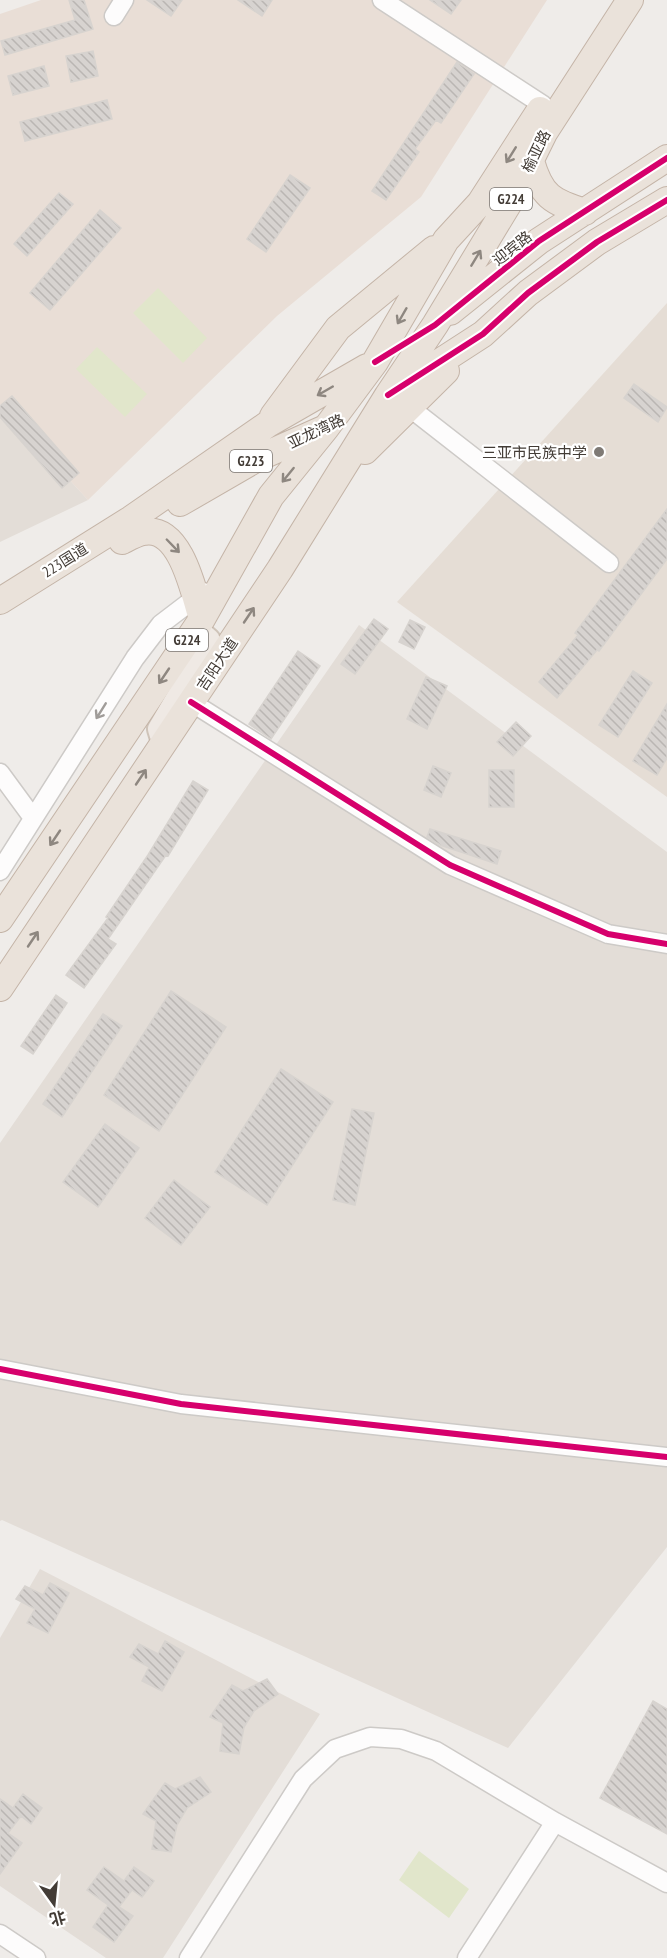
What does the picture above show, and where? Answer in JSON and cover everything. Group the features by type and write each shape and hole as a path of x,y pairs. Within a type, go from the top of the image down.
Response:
{"highway":[{"name":"榆亚路","path":"375,362 446,240 480,203 610,0"},
{"name":"榆亚路","path":"398,401 435,325 512,198 544,132 630,0"},
{"name":"迎宾路","path":"375,362 435,325 539,241 667,158"},
{"path":"531,161 536,179 545,195 562,205 585,212"},
{"path":"636,176 634,188 638,199 644,204 662,203"},
{"name":"G223","path":"398,401 483,333 528,293 588,248 662,203"},
{"path":"268,424 338,328 446,240"},
{"name":"亚龙湾路","path":"126,530 268,424 375,362"},
{"name":"G224","path":"0,919 196,617 225,578 271,496 375,362"},
{"name":"亚龙湾路","path":"126,530 256,459 326,428 398,401"},
{"name":"吉阳大道","path":"0,988 280,569 335,480 398,401"},
{"path":"126,530 159,533 178,549 196,617"},
{"name":"223国道","path":"0,601 126,530"},
{"name":"223国道","path":"0,619 126,530"}],"main road":[{"path":"163,744 159,729 209,640 201,633 196,617"}],"street":[{"path":"114,16 124,0"},
{"path":"382,0 543,105"},
{"path":"398,401 609,563"},
{"path":"0,872 135,658 161,624 196,617"},
{"path":"191,702 450,865 608,934 667,944"},
{"path":"0,772 33,818"},
{"path":"0,1369 181,1404 667,1457"},
{"path":"189,1958 303,1779 335,1749 370,1737 401,1739 436,1751 555,1822 667,1883"},
{"path":"467,1958 555,1822"},
{"path":"0,1934 36,1958"}],"shaded area":[{"path":"41,0 547,0 421,197 277,316 88,500 0,404 0,14"},
{"name":"三亚市民族中学","path":"667,303 667,797 397,602"},
{"path":"0,404 88,500 0,542"},
{"path":"359,625 667,852 667,1547 508,1748 0,1521 0,1143"},
{"path":"40,1569 320,1714 163,1958 106,1958 0,1886 0,1638"}],"green space":[{"path":"158,288 207,338 183,363 133,313"},
{"path":"97,347 147,394 125,417 76,369"},
{"path":"419,1851 469,1889 449,1918 399,1880"}],"building":[{"path":"69,0 84,0 93,29 5,55 1,41 75,20"},
{"path":"147,0 182,0 171,16"},
{"path":"238,0 272,0 262,16"},
{"path":"430,0 461,0 451,14"},
{"path":"93,51 98,76 71,82 66,56"},
{"path":"457,62 474,74 441,123 436,120 415,149 419,152 386,200 372,191"},
{"path":"44,66 49,86 13,95 8,76"},
{"path":"107,100 112,119 25,141 20,122"},
{"path":"290,175 310,188 266,252 247,239"},
{"path":"59,193 73,204 27,256 14,244"},
{"path":"100,210 121,228 50,310 30,293"},
{"path":"634,384 667,407 658,422 624,398"},
{"path":"12,396 79,473 62,488 0,417 0,406"},
{"path":"667,509 667,559 599,651 597,650 557,698 539,682 578,635 575,633"},
{"path":"374,619 388,629 355,674 341,664"},
{"path":"410,620 425,627 414,649 399,642"},
{"path":"298,651 320,666 271,739 249,724"},
{"path":"633,671 652,683 618,737 599,725"},
{"path":"426,677 447,686 427,729 407,719"},
{"path":"667,704 667,758 657,775 633,761"},
{"path":"516,722 531,736 513,756 497,742"},
{"path":"433,766 451,773 441,797 424,790"},
{"path":"489,770 514,770 514,807 489,807"},
{"path":"193,781 208,790 168,856 166,855 108,939 116,944 84,988 66,975 108,918 106,917 148,855"},
{"path":"430,829 501,851 497,864 440,845 427,837"},
{"path":"171,991 226,1027 159,1131 104,1095"},
{"path":"56,995 67,1003 33,1054 21,1046"},
{"path":"103,1014 122,1026 62,1117 43,1104"},
{"path":"281,1069 333,1102 267,1205 215,1172"},
{"path":"352,1109 374,1113 355,1205 333,1200"},
{"path":"105,1124 139,1148 98,1207 63,1182"},
{"path":"174,1180 210,1207 181,1245 145,1218"},
{"path":"50,1583 69,1593 48,1633 27,1623 35,1609 16,1599 25,1586 43,1595"},
{"path":"165,1641 184,1652 162,1691 142,1681 149,1667 130,1657 139,1644 158,1654"},
{"path":"267,1679 278,1694 254,1711 244,1727 239,1754 220,1751 223,1723 210,1717 232,1685 243,1691"},
{"path":"653,1701 667,1709 667,1834 600,1798"},
{"path":"200,1777 211,1792 187,1808 177,1825 171,1852 152,1849 156,1821 143,1814 165,1783 175,1789"},
{"path":"23,1794 42,1808 31,1824 21,1816 8,1833 22,1843 0,1874 0,1799 13,1808"},
{"path":"104,1867 124,1881 134,1867 154,1881 142,1897 132,1890 119,1907 133,1916 114,1942 93,1927 108,1905 87,1890"}],"cycle path":[{"path":"375,362 435,325 539,241 667,158"},
{"path":"388,395 483,334 528,293 597,242 667,200"},
{"path":"191,702 450,865 608,934 667,944"},
{"path":"0,1369 181,1404 667,1457"}],"place":[{"name":"三亚市民族中学","path":"599,452"}]}
